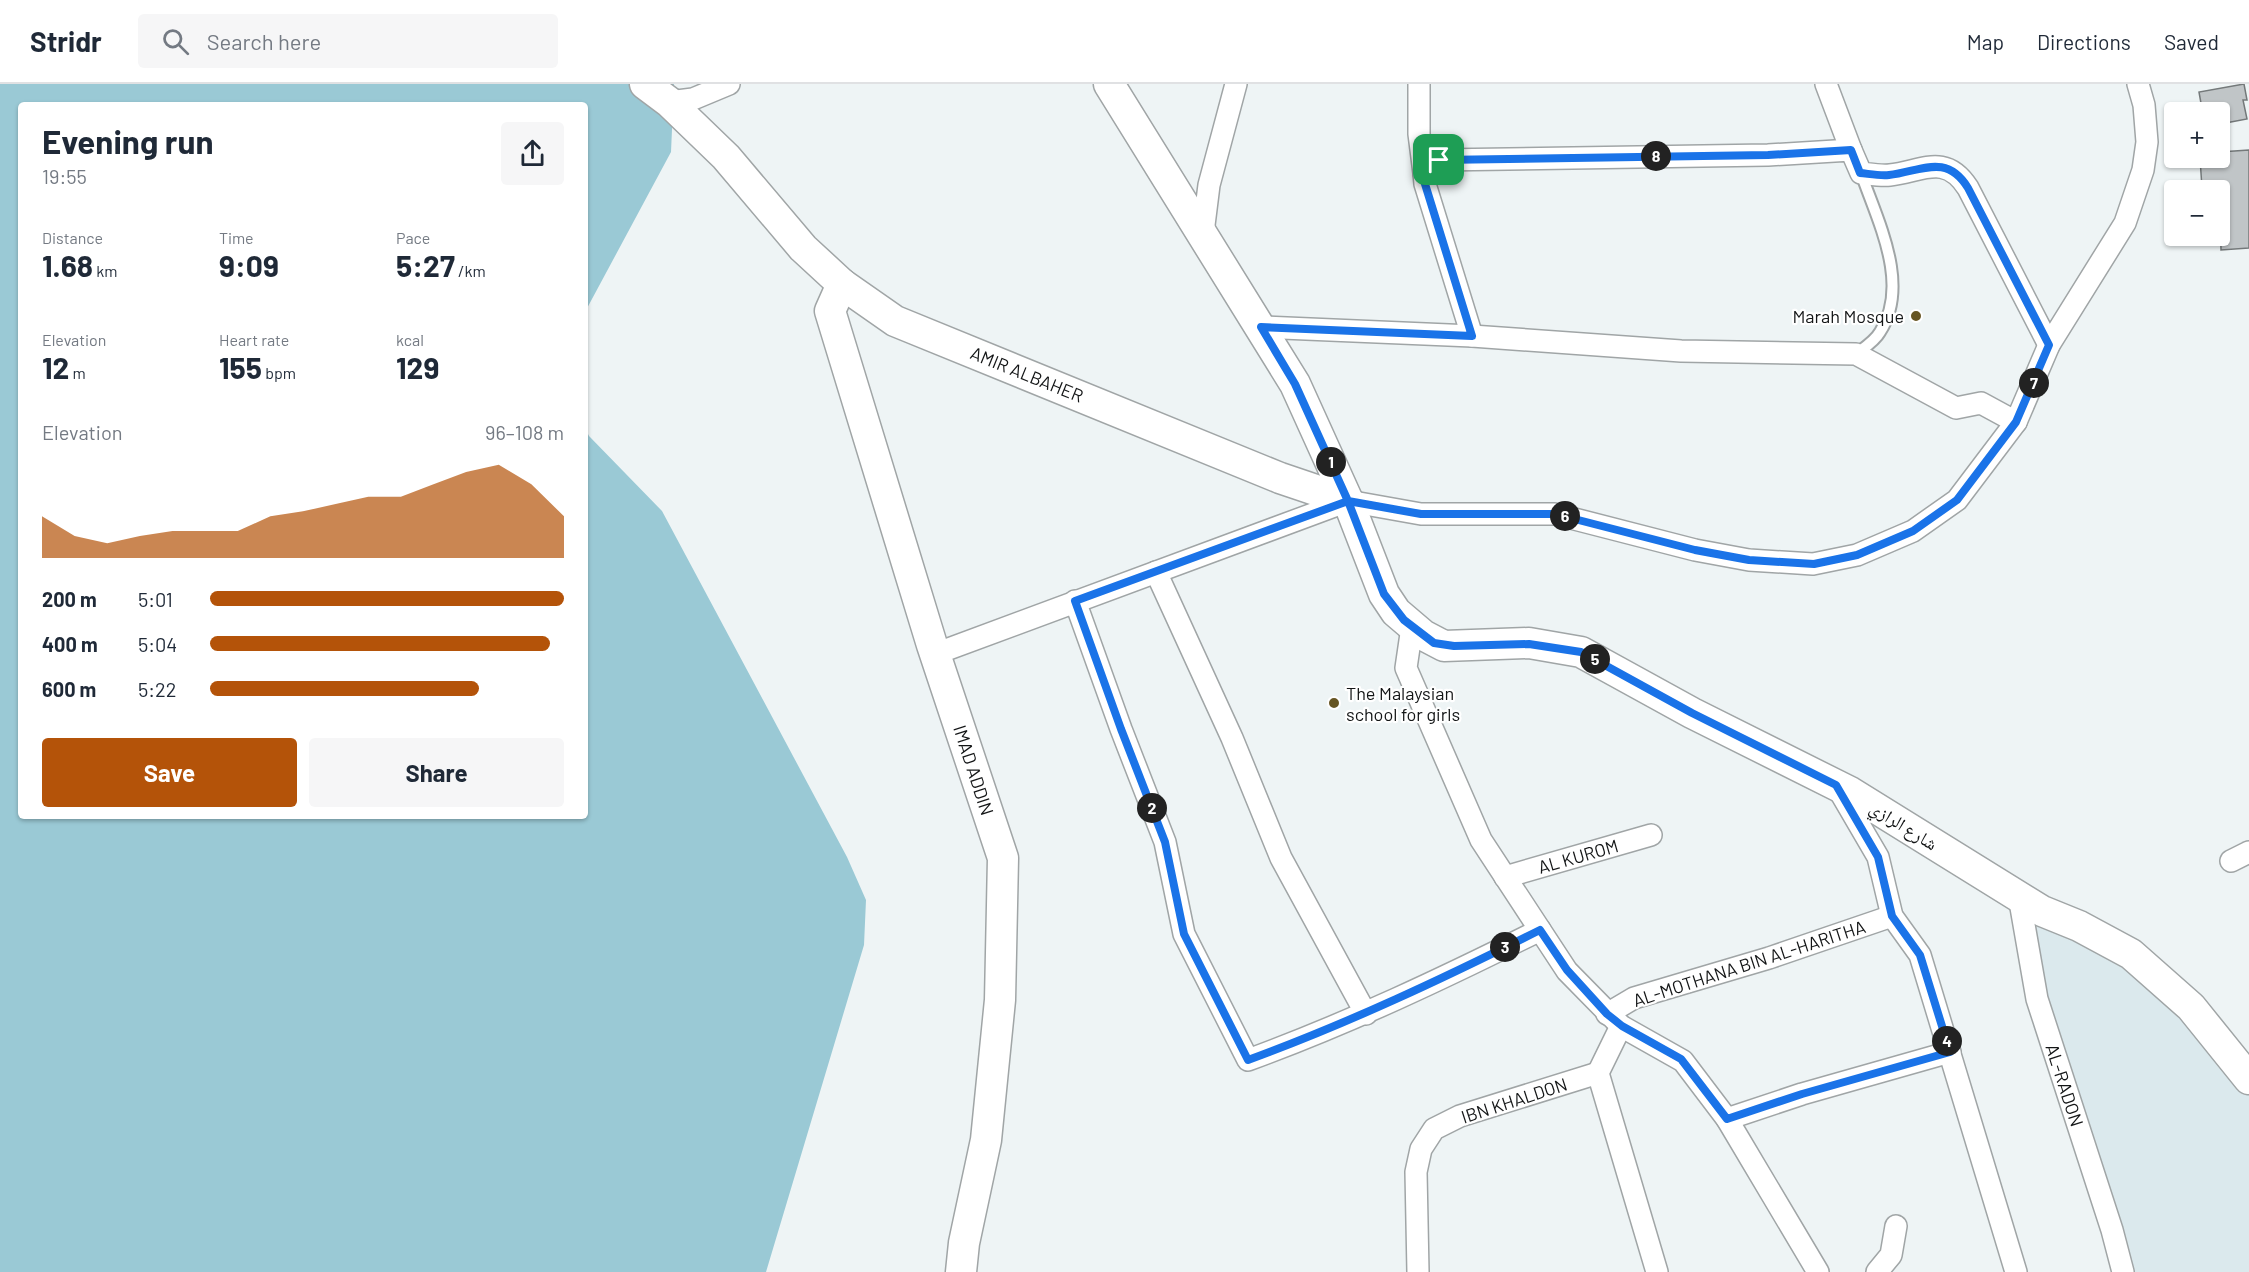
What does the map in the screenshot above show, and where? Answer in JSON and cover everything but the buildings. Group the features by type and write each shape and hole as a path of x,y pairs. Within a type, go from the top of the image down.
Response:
{"street":[{"name":"AMIR ALBAHER","path":"645,84 669,102 726,157 796,242 842,284 895,321 1280,478 1348,501"},
{"path":"669,102 693,99 729,84"},
{"path":"1109,84 1295,384 1348,501 1379,585 1390,603 1412,627 1406,662 1407,670 1481,840 1567,970 1614,1020 1681,1059 1727,1119 1818,1272"},
{"path":"1203,233 1209,185 1236,84"},
{"path":"1419,84 1419,134 1425,184 1472,336"},
{"path":"1826,84 1860,173 1889,175 1933,166 1948,169 1960,177 1968,188 2049,345"},
{"path":"935,654 1348,501 1421,514 1555,514 1695,550 1749,560 1814,564 1857,555 1913,531 1957,500 2016,422 2049,345 2125,223 2140,181 2147,142 2144,105 2138,84"},
{"path":"1424,173 1432,163 1444,159 1768,155 1851,150"},
{"name":"IMAD ADDIN","path":"842,284 830,311 935,654 1004,858 1000,1000 987,1129 964,1243 961,1272"},
{"path":"1261,327 1472,336 1681,351 1857,354 1956,408 1981,403 2016,422"},
{"path":"1156,572 1233,738 1281,858 1366,1014"},
{"path":"1075,601 1165,842 1184,934 1248,1060 1366,1014 1540,930"},
{"name":"شارع الرازي","path":"1412,627 1434,643 1444,646 1529,644 1581,652 1692,713 1836,785 1897,819 2042,911 2114,944 2147,966 2205,1022 2249,1079"},
{"path":"1836,785 1878,857 1892,916 1920,955 2016,1272"},
{"name":"AL KUROM","path":"1505,877 1651,835"},
{"name":"AL-RADON","path":"2019,896 2037,999 2112,1230 2123,1272"},
{"name":"AL-MOTHANA BIN AL-HARITHA","path":"1614,1020 1634,998 1769,958 1892,916"},
{"path":"1614,1020 1598,1073 1657,1272"},
{"path":"1727,1119 1802,1094 1950,1052"},
{"name":"IBN KHALDON","path":"1418,1272 1416,1172 1421,1149 1434,1129 1460,1116 1598,1073"},
{"path":"1877,1272 1891,1255 1896,1226"}],"lane":[{"path":"1857,354 1880,333 1892,298 1889,252 1860,173"}],"shaded area":[{"path":"0,84 674,84 671,152 588,306 588,102 18,102 18,819 588,819 588,434 662,511 847,857 866,900 864,945 766,1272 0,1272"},
{"path":"2017,895 2168,979 2249,1082 2249,1272 2123,1272"}],"place":[{"name":"Marah Mosque","path":"1916,316"},
{"name":"The Malaysian school for girls","path":"1334,703"}],"route":[{"path":"1439,160 1432,163 1424,173 1425,184 1472,336 1261,327 1295,384 1322,439 1348,501 1075,601 1165,842 1184,934 1248,1060 1328,1031 1420,990 1540,930 1567,970 1607,1014 1622,1026 1681,1059 1727,1119 1802,1094 1950,1052 1920,955 1892,916 1878,857 1836,785 1692,713 1581,652 1546,645 1493,643 1444,646 1434,643 1404,620 1384,594 1348,501 1421,514 1555,514 1695,550 1749,560 1814,564 1857,555 1913,531 1957,500 1988,462 2016,422 2049,345 1968,188 1954,172 1941,167 1926,166 1889,175 1860,173 1851,150 1768,155 1439,160"}]}
